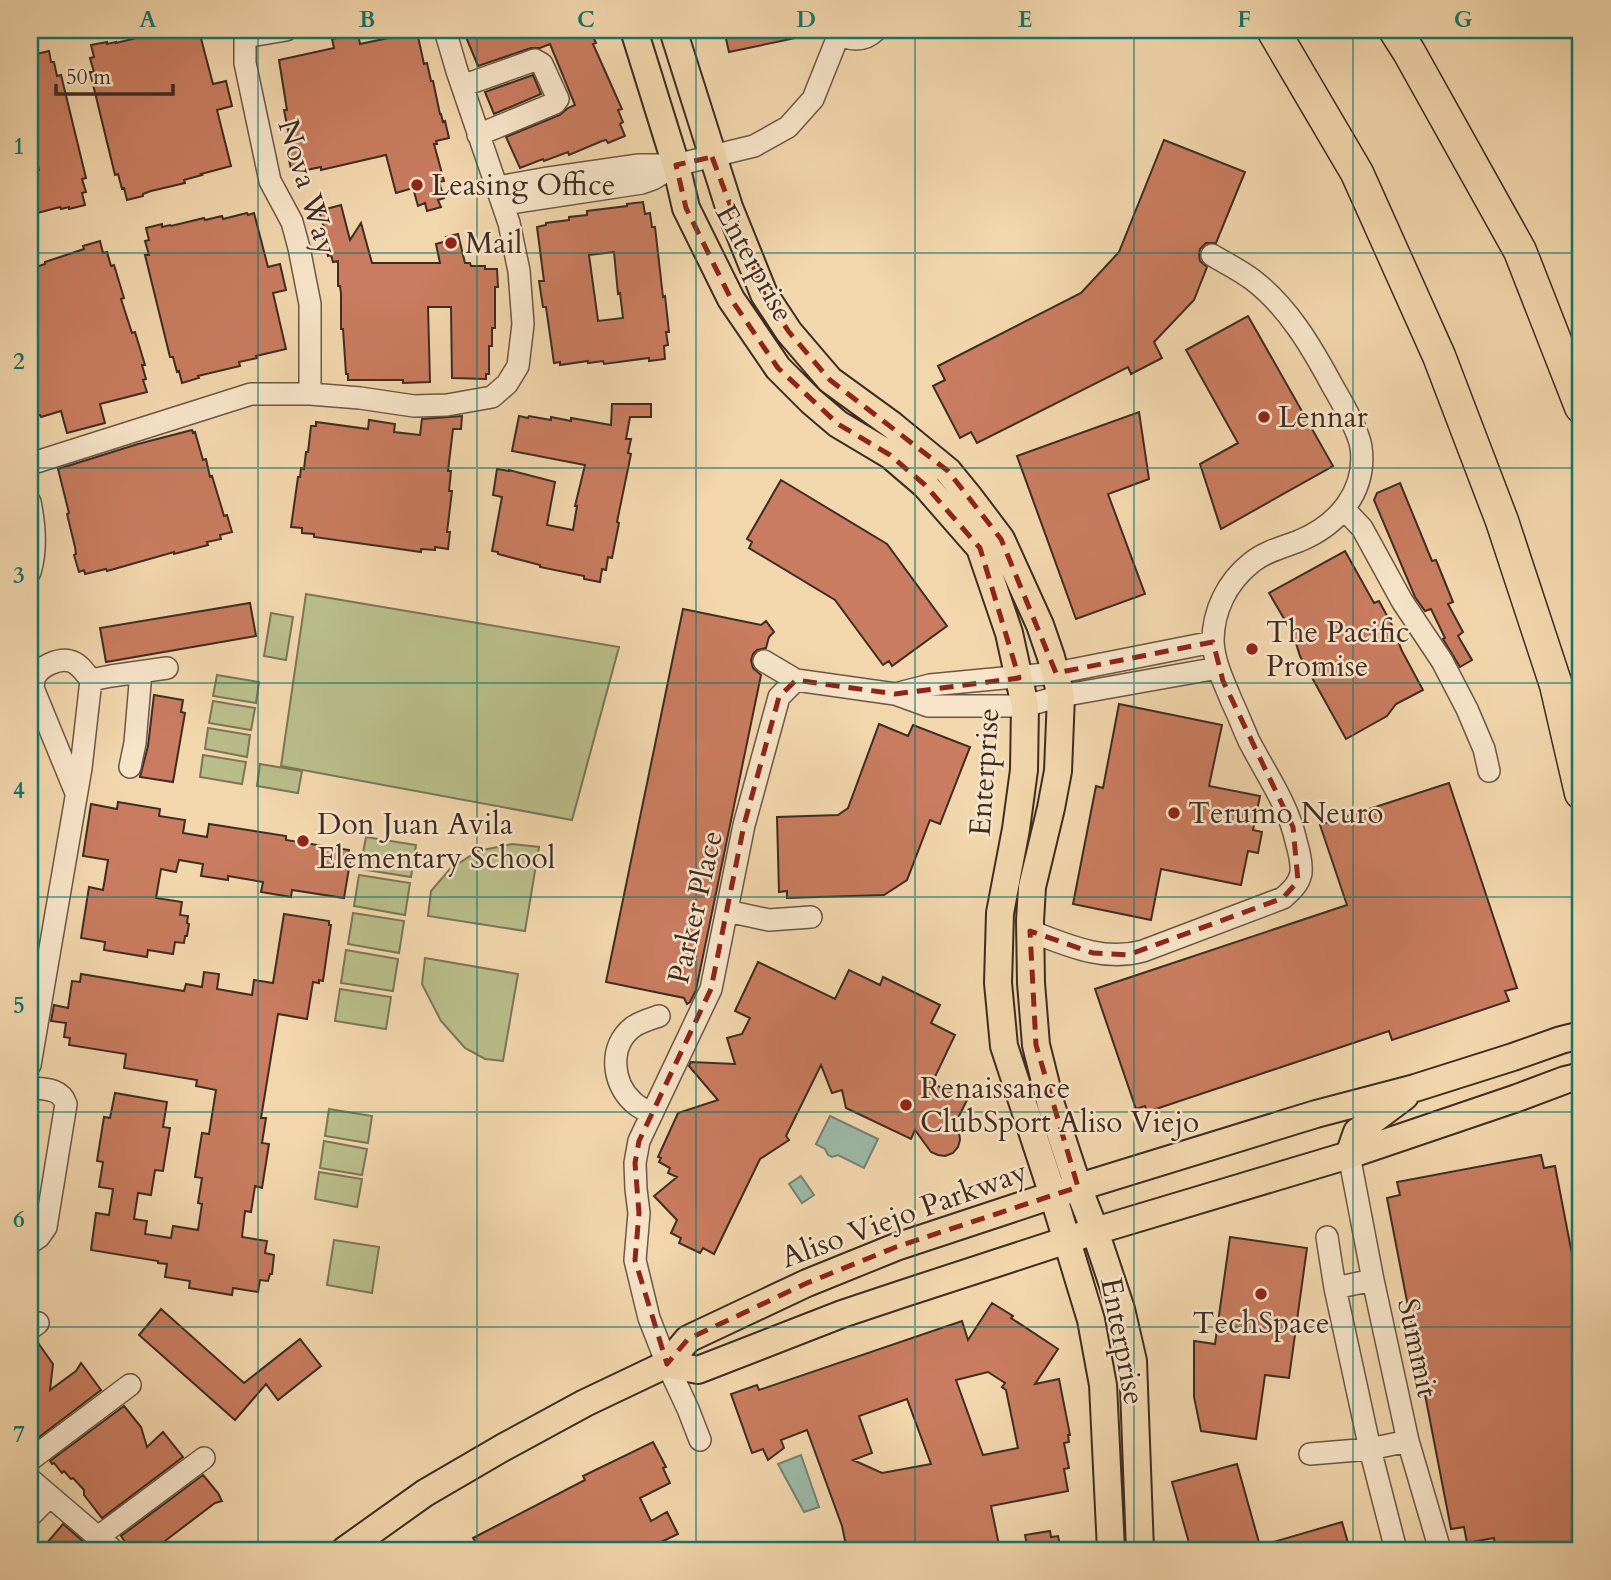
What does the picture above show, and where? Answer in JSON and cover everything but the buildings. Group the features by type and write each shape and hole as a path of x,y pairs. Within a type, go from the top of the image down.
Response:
{"highway":[{"path":"1273,30 1357,173 1439,356 1502,521 1556,685 1581,793"},
{"path":"1395,30 1520,251 1581,407"}],"main road":[{"name":"Enterprise","path":"634,30 676,165 685,208 731,299 778,368 838,424 890,454 925,485 980,548 1009,633 1025,706 1024,770 1000,913 998,983 1004,1046 1065,1191 1095,1231 1121,1309 1133,1361 1140,1550"},
{"name":"Enterprise","path":"673,30 729,207 764,293 789,332 830,380 892,425 948,471 1001,539 1040,625 1058,685 1058,771 1032,887 1031,983 1037,1045 1051,1105 1065,1191 1066,1240 1091,1320 1103,1385 1111,1550"},
{"name":"Aliso Viejo Parkway","path":"345,1550 425,1493 481,1460 585,1403 667,1364 688,1339 807,1283 896,1247 1065,1191 1316,1114 1415,1088 1581,1035"},
{"path":"667,1364 698,1370 842,1314 1066,1240 1349,1155 1581,1076"},
{"path":"1349,1155 1357,1132 1415,1088"}],"street":[{"name":"Nova Way","path":"286,30 250,36 245,40 244,53 270,181 292,222 310,304 310,394"},
{"path":"30,464 251,394 310,394 360,398 399,405 447,405 492,397 507,384 518,366 523,324 519,271 501,196 478,135 445,30"},
{"path":"501,196 642,183 676,165 754,146 788,127 813,99 837,32 845,38 860,39 876,30"},
{"path":"462,86 535,60 542,64 558,99 555,103 478,135"},
{"path":"1030,931 1093,953 1128,955 1283,898 1293,889 1301,873 1293,827 1276,788 1249,741 1218,668 1213,642 1217,611 1231,581 1252,561 1324,527 1343,509 1356,491 1362,470 1361,445 1324,370 1278,302 1251,278 1212,255"},
{"path":"30,502 35,528 30,572"},
{"path":"1343,509 1362,528 1402,601 1442,660 1468,709 1484,749 1489,771"},
{"path":"764,661 796,680 895,694 928,706 1025,706 1058,685 1213,642"},
{"path":"30,1065 39,953 76,793 91,680 79,666 69,660 51,663 42,670 35,676 33,688 76,793"},
{"path":"91,680 167,668"},
{"path":"895,694 930,685 1019,678 1058,685 1218,668"},
{"path":"130,767 135,743 141,672"},
{"name":"Parker Place","path":"700,1440 649,1318 635,1260 639,1213 635,1163 639,1142 711,989 744,825 779,697 796,680"},
{"path":"727,911 769,920 811,917"},
{"path":"652,1114 635,1105 628,1097 616,1074 615,1059 619,1045 633,1027 659,1016"},
{"path":"30,1088 55,1091 66,1104 46,1227 39,1237 30,1243"},
{"name":"Summit","path":"1349,1155 1408,1441 1440,1550"},
{"path":"1327,1237 1335,1288 1370,1449 1396,1550"},
{"path":"1335,1288 1373,1280"},
{"path":"30,1460 130,1385"},
{"path":"1310,1454 1370,1449 1408,1441"},
{"path":"30,1479 106,1544 204,1458"},
{"path":"30,1516 50,1496"}],"highlighted area":[{"path":"712,157 764,294 789,332 830,380 948,471 1001,539 1056,673 1213,642 1223,681 1293,827 1298,881 1283,898 1128,955 1093,953 1030,931 1036,1045 1078,1187 896,1247 807,1283 688,1339 667,1364 635,1260 639,1213 635,1163 639,1141 711,989 744,825 779,697 796,680 895,694 1019,678 980,548 925,485 890,455 838,424 778,368 731,299 686,208 676,165"}],"green space":[{"path":"306,594 619,647 572,820 281,766"},
{"path":"271,613 293,617 286,660 264,656"},
{"path":"217,675 259,682 256,703 213,696"},
{"path":"213,701 255,708 251,730 209,723"},
{"path":"208,728 250,735 247,757 205,749"},
{"path":"203,755 246,762 242,784 200,777"},
{"path":"260,764 302,771 298,793 257,786"},
{"path":"366,837 416,845 411,877 360,869"},
{"path":"512,844 539,847 525,931 428,916 431,891 450,869 478,851"},
{"path":"359,875 410,883 405,915 354,906"},
{"path":"353,913 404,921 399,953 348,944"},
{"path":"346,950 398,959 393,991 341,983"},
{"path":"425,958 518,974 503,1061 485,1059 465,1048 441,1021 422,984"},
{"path":"340,989 391,997 386,1029 335,1021"},
{"path":"329,1109 372,1116 368,1143 325,1136"},
{"path":"324,1141 367,1149 362,1175 320,1168"},
{"path":"319,1172 362,1179 357,1207 315,1199"},
{"path":"334,1240 379,1247 372,1293 327,1285"}],"shaded area":[{"path":"830,1116 878,1139 864,1168 838,1155 828,1155 825,1149 816,1144"},
{"path":"801,1176 814,1195 802,1203 789,1184"},
{"path":"801,1455 819,1507 804,1512 778,1464"}],"place":[{"name":"Leasing Office","path":"417,185"},
{"name":"Mail","path":"451,243"},
{"name":"Lennar","path":"1264,417"},
{"name":"The Pacific Promise","path":"1252,649"},
{"name":"Terumo Neuro","path":"1174,813"},
{"name":"Don Juan Avila Elementary School","path":"303,841"},
{"name":"Renaissance ClubSport Aliso Viejo","path":"906,1105"},
{"name":"TechSpace","path":"1261,1294"}]}
